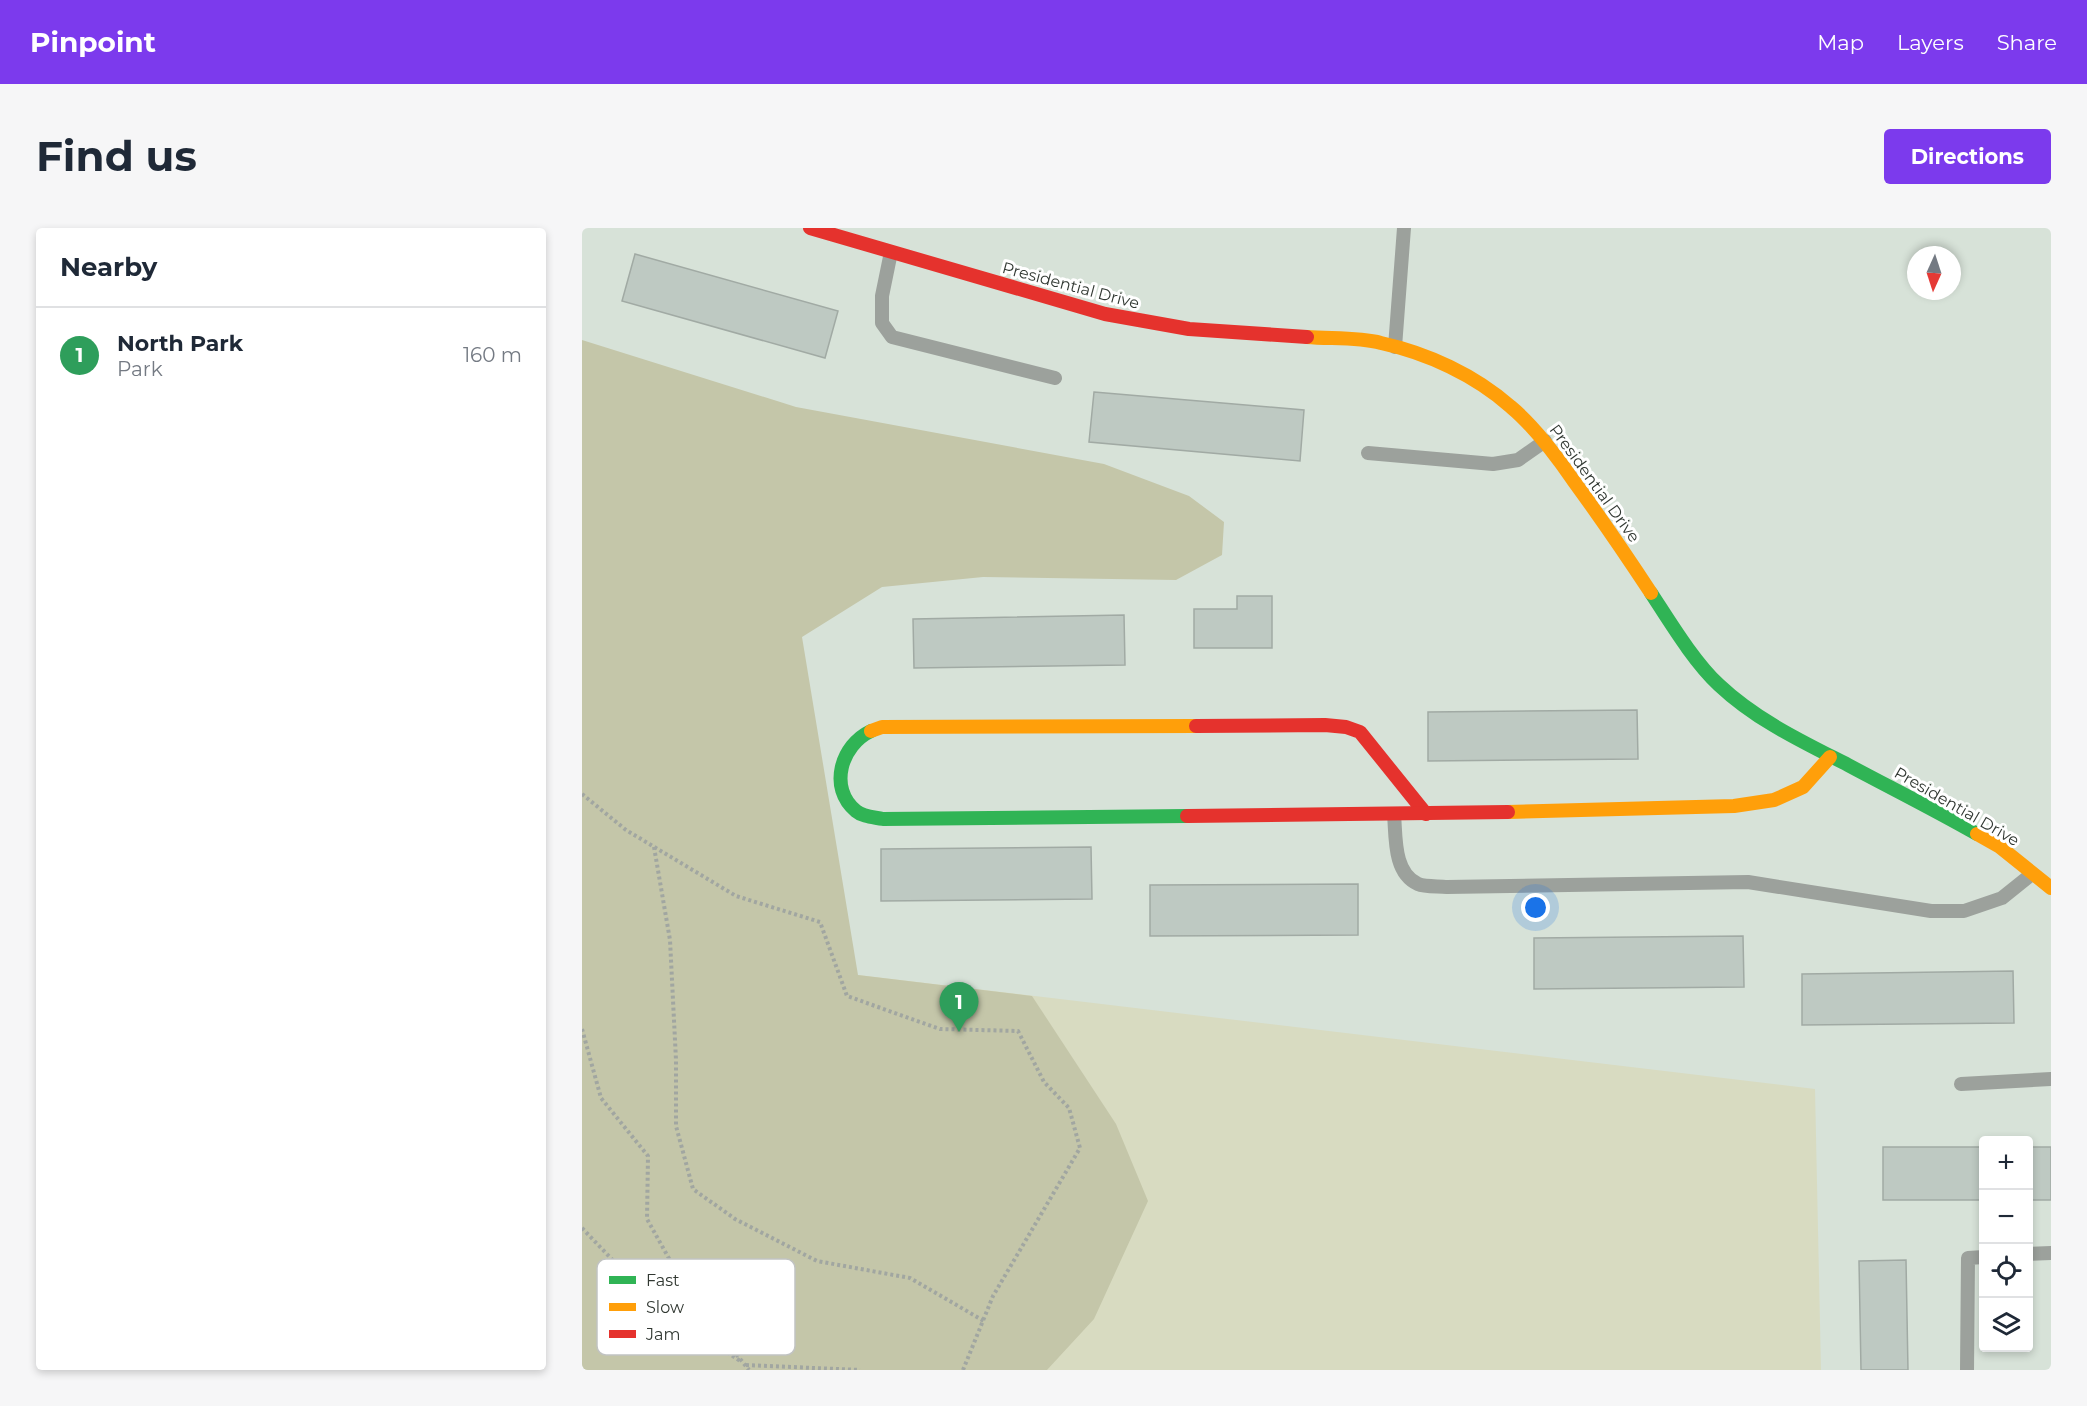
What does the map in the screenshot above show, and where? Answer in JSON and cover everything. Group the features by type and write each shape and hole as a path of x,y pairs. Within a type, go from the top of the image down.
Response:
{"street":[{"name":"Presidential Drive","path":"810,228 1105,314 1189,329 1378,342 1437,361 1464,374 1513,408 1545,441 1610,530 1681,638 1718,684 1768,723 2000,847 2051,888"},
{"path":"1426,814 1360,732 1346,727 1325,725 882,727 862,736 850,748 842,760 839,773 846,800 855,810 865,816 883,819 1426,814 1734,806 1774,800 1803,787 1830,757"}],"lane":[{"path":"1395,347 1404,228"},
{"path":"891,252 882,296 882,323 892,337 1055,378"},
{"path":"1368,453 1493,464 1518,460 1545,441"},
{"path":"1394,814 1398,860 1406,875 1418,884 1447,887 1748,882 1930,911 1964,911 2002,898 2033,873"},
{"path":"1961,1084 2051,1079"},
{"path":"2033,1254 2051,1253"},
{"path":"1967,1370 1968,1258 1979,1257"}],"path":[{"path":"582,794 626,830 736,896 820,922 847,996 940,1029 1018,1031 1044,1082 1069,1108 1080,1148 993,1296 963,1370"},
{"path":"654,847 670,940 676,1060 676,1126 693,1189 735,1219 817,1261 910,1278 984,1321"},
{"path":"582,1029 602,1098 648,1156 647,1220 669,1259"},
{"path":"582,1228 612,1259"},
{"path":"731,1355 745,1365 860,1370"},
{"path":"737,1355 749,1370"}],"green space":[{"path":"582,340 796,407 1104,464 1189,496 1224,522 1222,555 1176,580 983,577 882,587 802,637 858,975 1032,996 1116,1124 1148,1201 1094,1319 1047,1370 582,1370"},
{"path":"858,975 1815,1089 1821,1370 582,1370 597,1349 597,1355 795,1355 795,1259 660,1259"}],"building":[{"path":"635,254 838,311 825,358 622,301"},
{"path":"1094,392 1304,410 1300,461 1089,442"},
{"path":"1237,596 1272,596 1272,648 1194,648 1194,609 1237,609"},
{"path":"1124,615 1125,665 914,668 913,619"},
{"path":"1637,710 1638,759 1428,761 1428,712"},
{"path":"1091,847 1092,899 881,901 881,849"},
{"path":"1358,884 1358,935 1150,936 1150,885"},
{"path":"1743,936 1744,987 1534,989 1534,938"},
{"path":"2013,971 2014,1023 1802,1025 1802,974"},
{"path":"1883,1147 1979,1147 1979,1200 1883,1200"},
{"path":"2033,1147 2051,1147 2051,1200 2033,1200"},
{"path":"1906,1260 1908,1370 1861,1370 1859,1261"}],"traffic: fast":[{"path":"1651,593 1700,665 1733,698 1764,720 1797,739 1977,834"},
{"path":"871,731 852,746 846,756 841,779 842,791 847,802 865,816 883,819 1187,816"}],"traffic: slow":[{"path":"1307,337 1363,340 1398,347 1450,367 1497,395 1528,423 1552,451 1651,593"},
{"path":"871,731 882,727 1196,726"},
{"path":"1508,812 1734,806 1774,800 1803,787 1830,757"},
{"path":"1977,834 2000,847 2051,888"}],"traffic: jam":[{"path":"810,228 1105,314 1189,329 1307,337"},
{"path":"1196,726 1325,725 1346,727 1360,732 1426,814"},
{"path":"1187,816 1508,812"}],"place":[{"name":"North Park","path":"959,1032"}]}
